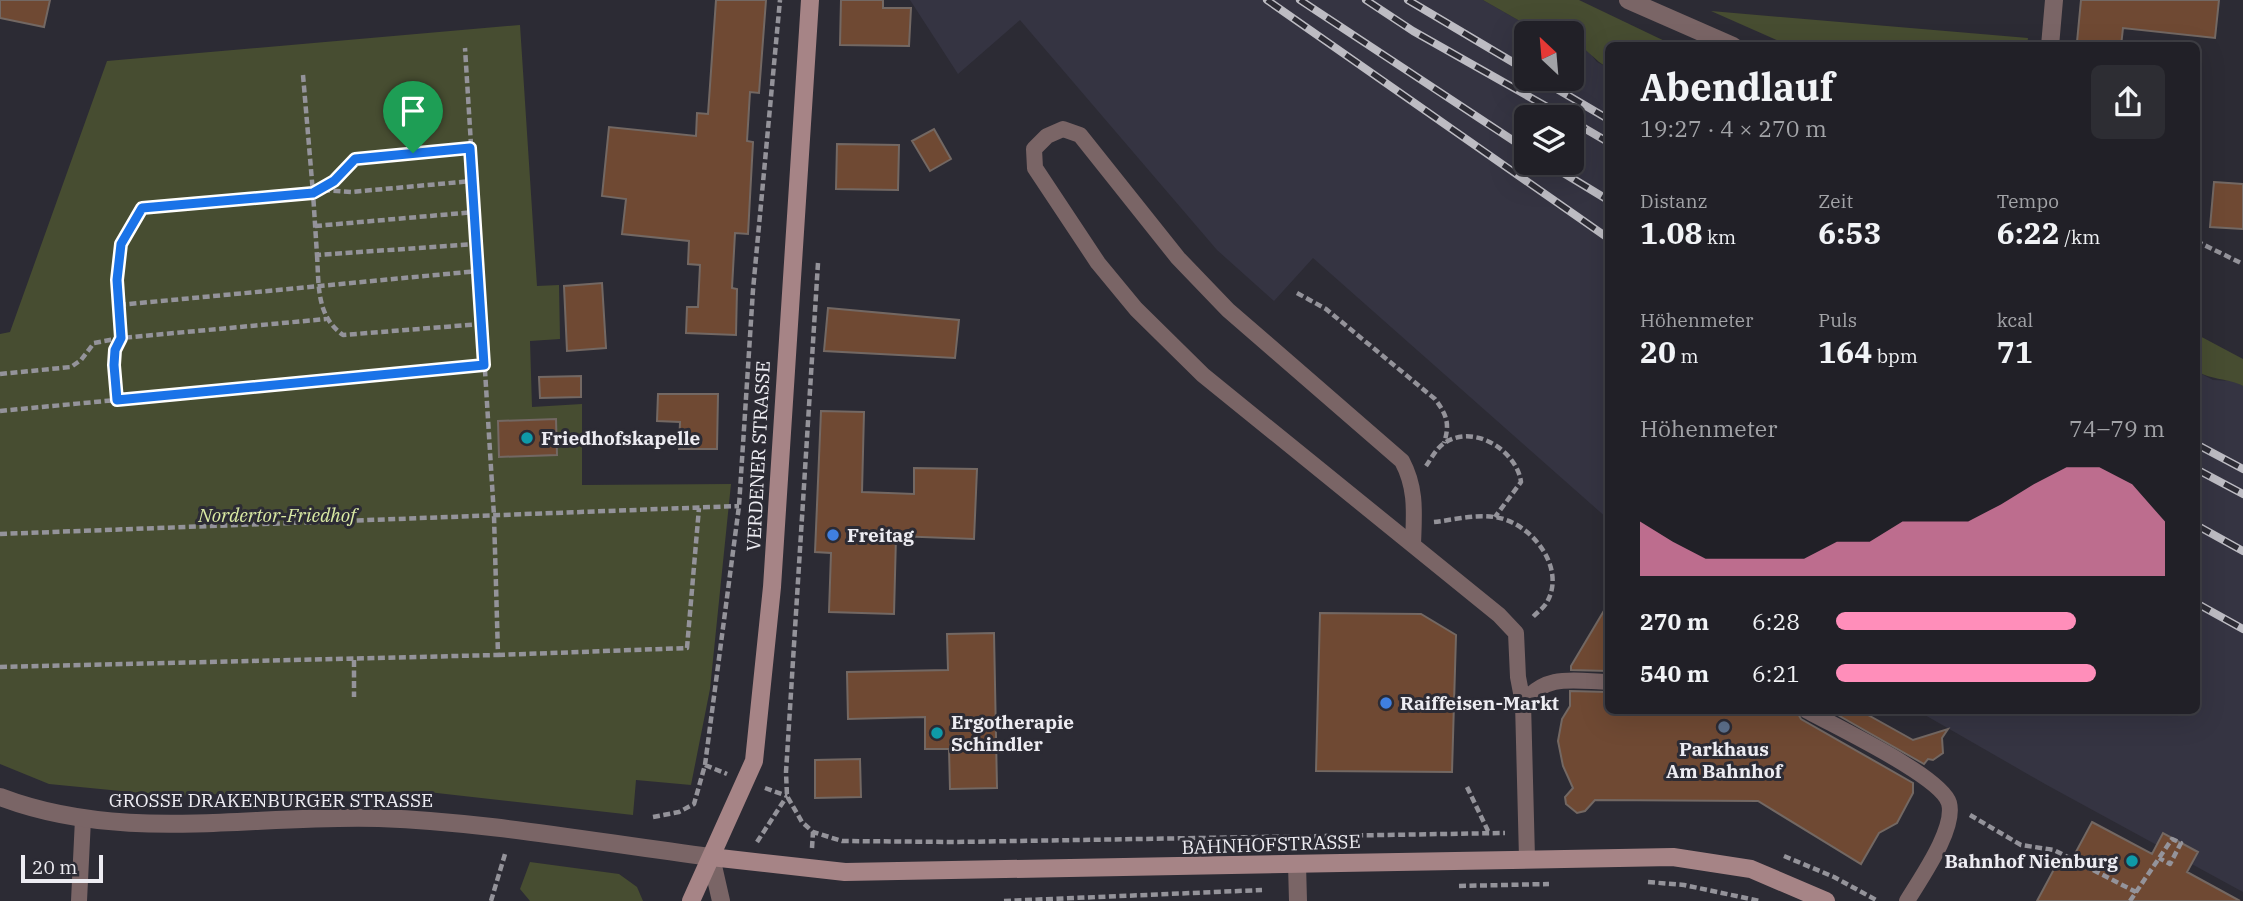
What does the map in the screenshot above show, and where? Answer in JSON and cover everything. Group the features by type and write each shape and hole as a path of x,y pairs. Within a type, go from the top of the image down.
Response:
{"main road":[{"name":"VERDENER STRASSE","path":"691,901 754,761 772,587 810,0"},
{"name":"BAHNHOFSTRASSE","path":"711,857 845,872 1625,856 1715,861 1754,870 1826,901"}],"street":[{"path":"1628,0 1655,6 1725,42"},
{"path":"2050,42 2054,0"},
{"name":"GROSSE DRAKENBURGER STRASSE","path":"0,797 83,819 122,824 198,825 374,818 436,821 711,857"},
{"path":"711,857 721,901"},
{"path":"1297,864 1298,895"}],"lane":[{"path":"1413,545 1412,485 1402,461 1228,310 1178,258 1080,135 1063,130 1047,136 1034,149 1035,168 1098,263 1136,309 1203,375 1499,615 1516,634 1518,677 1524,703 1527,858"},
{"path":"1524,703 1535,688 1551,682 1605,682"},
{"path":"1813,714 1918,772 1941,789 1950,805 1944,837 1907,901"},
{"path":"79,901 83,819"}],"path":[{"path":"653,817 679,812 694,804 699,791 739,506 753,290 780,0"},
{"path":"465,48 494,516 498,655"},
{"path":"303,75 319,284 326,319 343,335 356,336 481,324"},
{"path":"323,190 355,159 470,148"},
{"path":"117,400 115,350 121,338 117,280 121,244 142,208 323,190 351,192 472,181"},
{"path":"315,226 475,212"},
{"path":"2200,243 2243,264"},
{"path":"317,256 476,244"},
{"path":"787,796 786,772 818,261"},
{"path":"119,305 478,271"},
{"path":"1297,293 1326,309 1435,399 1445,412 1450,426 1444,443 1412,485"},
{"path":"0,374 71,366 81,360 94,343 121,338 326,319"},
{"path":"0,411 484,365"},
{"path":"1444,443 1460,438 1483,439 1511,456 1519,468 1521,482 1495,517"},
{"path":"0,534 739,506"},
{"path":"0,667 354,660 687,648 699,508"},
{"path":"1414,524 1495,517 1533,536 1549,560 1552,581 1547,603 1516,634"},
{"path":"354,660 355,697"},
{"path":"1467,787 1489,833"},
{"path":"1968,812 2021,845 2054,849 2136,892"},
{"path":"2130,901 2159,858 2172,839 2182,843 2170,864 2159,858"},
{"path":"491,901 505,854"},
{"path":"1643,882 1684,885 1760,901"},
{"path":"1447,886 1554,884"},
{"path":"1004,901 1298,895"}],"shaded area":[{"path":"910,0 1483,0 1520,21 1514,21 1514,91 1584,91 1585,47 1597,62 1605,66 1605,516 1313,258 1274,301 1217,250 1020,20 958,74"},
{"path":"2200,373 2213,380 2234,381 2243,386 2243,892 1923,714 2200,714"}],"green space":[{"path":"1483,0 1579,0 1667,42 1605,42 1605,66 1584,49 1584,21 1520,21"},
{"path":"1711,11 2028,38 2028,42 1781,42"},
{"name":"Nordertor-Friedhof","path":"520,25 537,286 559,285 560,339 530,341 532,407 582,404 582,485 731,484 710,689 691,785 636,780 633,815 428,792 298,791 172,796 49,784 0,764 0,334 10,332 107,61"},
{"path":"2200,336 2243,359 2243,386 2200,373"},
{"path":"530,862 619,874 637,887 643,901 530,901 520,889"}],"building":[{"path":"0,0 50,0 44,27 0,18"},
{"path":"716,0 766,0 759,93 750,92 747,141 753,142 748,234 735,233 732,288 737,289 736,335 686,333 687,307 698,307 700,265 688,264 689,241 622,234 626,199 602,196 609,127 696,136 697,113 708,114"},
{"path":"841,0 883,0 883,8 911,8 909,46 840,45"},
{"path":"2081,0 2219,0 2215,38 2123,28 2121,42 2077,42"},
{"path":"934,129 951,159 930,171 912,141"},
{"path":"837,144 899,145 898,190 836,189"},
{"path":"2214,182 2243,184 2243,229 2210,227"},
{"path":"602,283 606,348 567,351 564,286"},
{"path":"828,308 959,320 955,358 824,351"},
{"path":"581,376 581,397 540,398 539,377"},
{"path":"658,394 718,394 717,449 679,449 680,422 657,421"},
{"path":"821,411 864,412 862,492 914,494 914,468 977,469 974,539 896,536 894,614 829,612 831,553 815,552"},
{"name":"Friedhofskapelle","path":"556,419 557,455 499,457 498,421"},
{"path":"1605,609 1605,671 1571,670"},
{"name":"Raiffeisen-Markt","path":"1320,613 1421,614 1456,635 1452,772 1316,771"},
{"path":"994,633 997,788 950,789 949,749 925,749 925,717 848,719 847,672 948,670 947,634"},
{"name":"Parkhaus Am Bahnhof","path":"1570,691 1605,692 1605,714 1798,714 1801,719 1913,783 1913,793 1897,823 1879,833 1861,864 1758,801 1595,800 1585,811 1577,813 1566,804 1565,797 1573,788 1563,766 1558,741 1562,719 1570,706"},
{"path":"1836,714 1866,714 1913,740 1948,729 1942,738 1943,753 1933,760 1928,759 1924,764"},
{"path":"860,759 861,797 815,798 815,760"},
{"name":"Bahnhof Nienburg","path":"2092,822 2152,854 2163,833 2198,852 2187,872 2240,901 2037,901 2060,858 2070,863"}],"railway":[{"path":"1267,0 1605,236"},
{"path":"1300,0 1514,141"},
{"path":"1366,0 1413,31 1544,105"},
{"path":"1408,0 1514,63"},
{"path":"1560,91 1605,117"},
{"path":"1584,128 1605,140"},
{"path":"1567,175 1605,198"},
{"path":"2200,446 2243,469"},
{"path":"2200,471 2243,494"},
{"path":"2200,527 2243,551"},
{"path":"2200,605 2243,629"}],"place":[{"name":"Friedhofskapelle","path":"527,438"},
{"name":"Freitag","path":"833,535"},
{"name":"Raiffeisen-Markt","path":"1386,703"},
{"name":"Parkhaus Am Bahnhof","path":"1724,727"},
{"name":"Ergotherapie Schindler","path":"937,733"},
{"name":"Bahnhof Nienburg","path":"2132,861"}],"route":[{"path":"470,148 484,365 117,400 114,365 115,350 121,338 117,280 121,244 142,208 313,193 323,190 355,159 413,153 470,148"}]}
